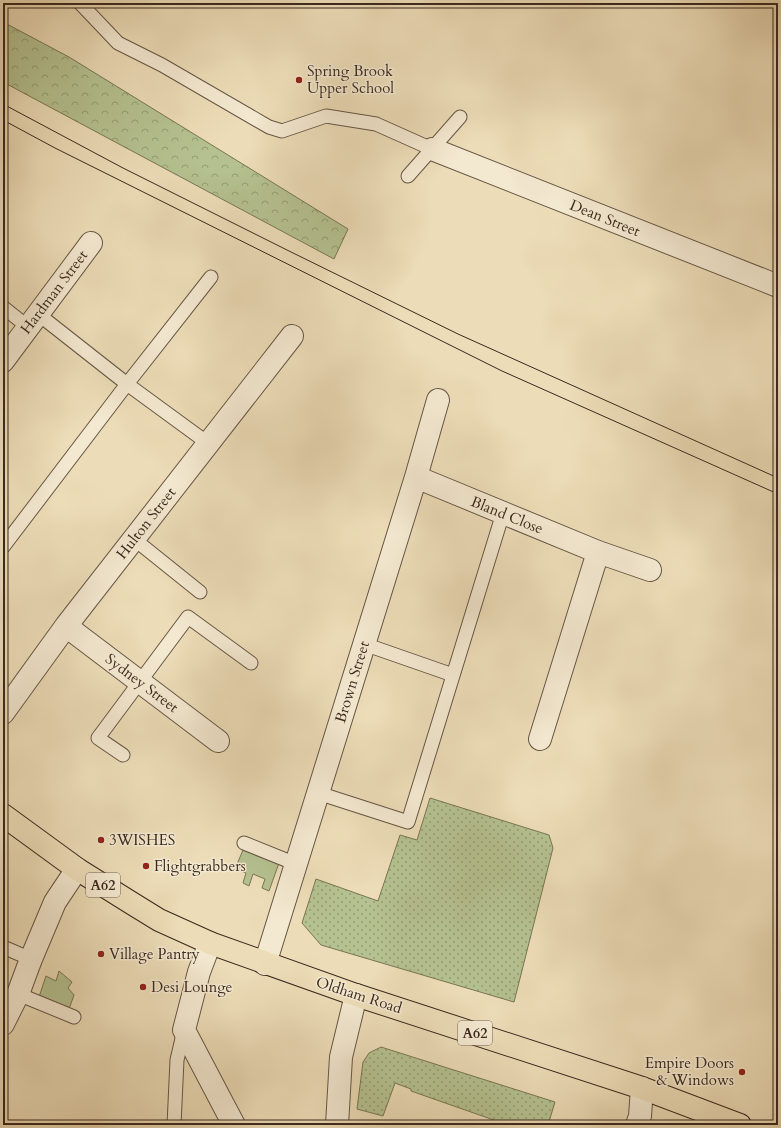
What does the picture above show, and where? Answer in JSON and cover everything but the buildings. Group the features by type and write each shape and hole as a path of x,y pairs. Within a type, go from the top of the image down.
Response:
{"highway":[{"name":"Oldham Road","path":"3,815 77,869 159,920 210,943 265,964 356,995 642,1088 740,1125"}],"street":[{"name":"Dean Street","path":"432,149 778,286"},
{"name":"Hardman Street","path":"3,361 91,243"},
{"name":"Hulton Street","path":"3,713 66,626 292,336"},
{"name":"Brown Street","path":"265,964 416,477 438,400"},
{"name":"Bland Close","path":"416,477 598,552 650,570"},
{"path":"540,739 598,552"},
{"name":"Sydney Street","path":"66,626 218,741"},
{"path":"3,1024 18,994 55,902 77,869"},
{"path":"210,943 199,972 184,1030 234,1125"},
{"path":"337,1125 341,1057 356,995"},
{"path":"637,1125 640,1116 642,1088"}],"lane":[{"path":"80,3 118,43 162,64 269,127 282,131 326,116 376,124 432,149"},
{"path":"408,176 460,117"},
{"path":"3,547 126,384 211,277"},
{"path":"3,307 33,320 126,384 209,444"},
{"path":"318,793 408,822 503,513"},
{"path":"134,539 200,592"},
{"path":"123,755 98,738 188,617 251,663"},
{"path":"364,644 452,675"},
{"path":"244,843 296,864"},
{"path":"3,947 31,959"},
{"path":"18,994 74,1017"},
{"path":"174,1125 177,1060 184,1030"}],"green space":[{"path":"3,22 69,57 348,229 334,259 3,82"},
{"path":"430,798 549,835 553,848 514,1002 321,945 302,923 316,879 378,901 400,835 417,840"},
{"path":"243,850 279,863 269,891 262,888 265,879 253,874 249,886 243,883 246,873 235,869"},
{"path":"59,971 72,982 68,988 74,995 69,1009 39,997 46,976 56,981"},
{"path":"381,1047 555,1102 548,1125 521,1125 516,1123 515,1125 508,1125 411,1091 411,1089 395,1083 383,1116 357,1109 363,1062 369,1053"}],"tram line":[{"path":"3,104 123,168 458,334 778,478"},
{"path":"3,120 55,148 502,371 778,494"}],"place":[{"name":"Spring Brook Upper School","path":"299,80"},
{"name":"3WISHES","path":"101,840"},
{"name":"Flightgrabbers","path":"146,866"},
{"name":"Village Pantry","path":"101,954"},
{"name":"Desi Lounge","path":"143,987"},
{"name":"Empire Doors & Windows","path":"742,1072"}]}
